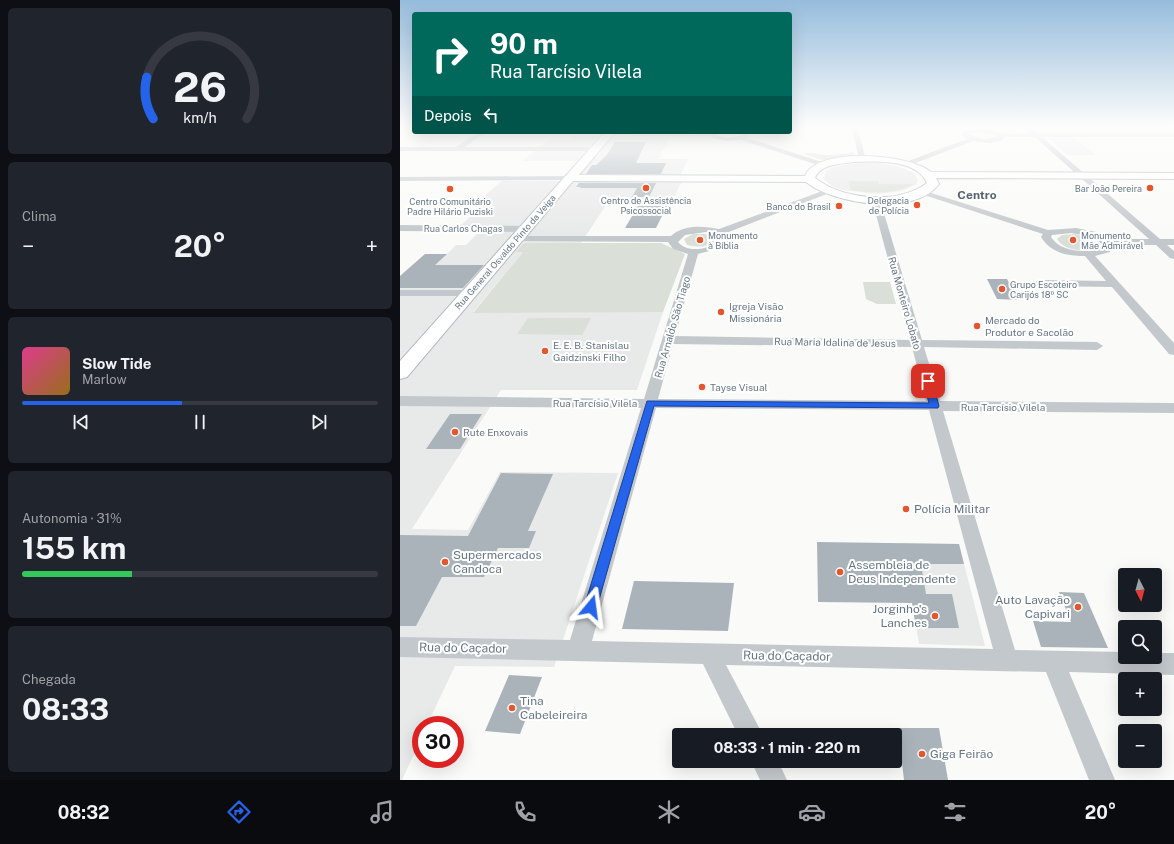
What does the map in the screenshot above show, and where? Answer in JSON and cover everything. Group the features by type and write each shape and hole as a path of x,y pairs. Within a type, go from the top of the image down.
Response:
{"street":[{"name":"Rua General Osvaldo Pinto da Veiga","path":"400,373 584,162"},
{"path":"820,162 824,164"},
{"path":"809,177 812,171 824,164 834,162"},
{"path":"809,177 814,184 828,192 858,199 894,199 922,193 930,189 933,184 931,177 926,171 902,162"},
{"path":"1068,162 1174,256"},
{"path":"400,179 572,176 809,177"},
{"path":"1086,178 1174,176"},
{"path":"931,177 1086,178 1174,181"},
{"path":"400,187 412,179"},
{"path":"720,232 726,238 722,245 710,250 694,251 674,246 674,239 690,230 706,229 720,232 828,192"},
{"path":"922,193 1048,233 1062,230 1082,231 1100,237 1107,242 1174,242"},
{"name":"Rua Monteiro Lobato","path":"876,200 1007,660"},
{"name":"Rua Carlos Chagas","path":"400,228 674,239"},
{"path":"1048,233 1046,237 1048,241 1059,249 1089,254 1107,250 1109,246 1107,242"},
{"name":"Rua Arnaldo São Tiago","path":"578,651 694,251"},
{"path":"1089,254 1174,351"},
{"path":"1039,283 1115,284"},
{"path":"400,293 470,293"},
{"name":"Rua Maria Idalina de Jesus","path":"668,340 1097,346"},
{"name":"Rua Tarcísio Vilela","path":"400,401 1174,408"},
{"name":"Rua do Caçador","path":"400,647 1174,664"},
{"path":"709,654 747,728"},
{"path":"1053,661 1102,780"},
{"path":"768,768 774,780"}],"shaded area":[{"path":"579,162 686,162 678,180 682,181 670,206 606,205 581,243 524,243 517,252 523,252 473,312 663,312 637,390 501,390 412,529 468,530 500,472 618,473 554,667 455,666 431,716 412,716 412,758 402,780 400,780 400,276 425,254 447,254 456,245 466,245 485,226 460,226 484,204 475,204 502,181 562,181"},
{"path":"857,163 880,163 900,167 914,173 918,181 915,185 901,191 878,194 842,190 833,187 824,179 826,171 832,167"},
{"path":"848,181 878,181 879,184 913,184 906,188 891,192 867,192 851,190"},
{"path":"693,234 706,234 715,238 715,241 705,246 687,245 684,239"},
{"path":"1075,234 1090,238 1098,244 1097,247 1087,250 1076,250 1065,246 1057,239 1062,235"},
{"path":"524,243 661,243 685,254 663,312 473,313 523,252 516,252"},
{"path":"863,282 890,282 896,304 877,304 866,299"},
{"path":"528,318 591,318 582,335 517,334"},
{"path":"902,543 959,544 985,646 919,644"}],"building":[{"path":"599,162 666,163 661,174 586,174 592,165 596,165"},
{"path":"579,183 656,183 649,197 632,197 637,188 576,187"},
{"path":"638,206 667,206 656,228 625,228"},
{"path":"425,254 447,254 435,265 484,265 463,288 400,288 400,276"},
{"name":"Grupo Escoteiro Carijós 18º SC","path":"987,279 1007,279 1018,300 997,299"},
{"name":"Rute Enxovais","path":"450,414 482,414 460,449 426,449"},
{"name":"Supermercados Candoca","path":"501,473 553,474 528,531 536,531 529,548 498,548 484,577 442,577 416,626 400,626 400,535 468,536"},
{"path":"817,542 959,544 964,564 921,564 926,594 952,594 959,628 916,628 912,603 818,602"},
{"path":"634,581 734,583 728,631 622,629"},
{"name":"Auto Lavação Capivari","path":"1059,592 1084,593 1108,648 1041,647 1033,621 1071,622"},
{"name":"Tina Cabeleireira","path":"509,675 542,677 520,734 485,731"},
{"name":"Giga Feirão","path":"902,728 939,728 948,780 904,780 902,763"}],"place":[{"name":"Centro de Assistência Psicossocial","path":"646,188"},
{"name":"Bar João Pereira","path":"1150,188"},
{"name":"Centro Comunitário Padre Hilário Puziski","path":"450,189"},
{"name":"Delegacia de Polícia","path":"917,205"},
{"name":"Banco do Brasil","path":"839,206"},
{"name":"Monumento à Bíblia","path":"700,240"},
{"name":"Monumento Mãe Admirável","path":"1073,240"},
{"name":"Grupo Escoteiro Carijós 18º SC","path":"1002,289"},
{"name":"Igreja Visão Missionária","path":"721,312"},
{"name":"Mercado do Produtor e Sacolão","path":"977,326"},
{"name":"E. E. B. Stanislau Gaidzinski Filho","path":"545,351"},
{"name":"Tayse Visual","path":"702,387"},
{"name":"Rute Enxovais","path":"455,432"},
{"name":"Polícia Militar","path":"906,509"},
{"name":"Supermercados Candoca","path":"445,562"},
{"name":"Assembleia de Deus Independente","path":"840,572"},
{"name":"Auto Lavação Capivari","path":"1078,607"},
{"name":"Jorginho's Lanches","path":"935,616"},
{"name":"Tina Cabeleireira","path":"512,708"},
{"name":"Giga Feirão","path":"922,754"}],"district":[{"name":"Centro","path":"977,195"}],"route":[{"path":"591,607 650,403 935,406 928,381"}]}
